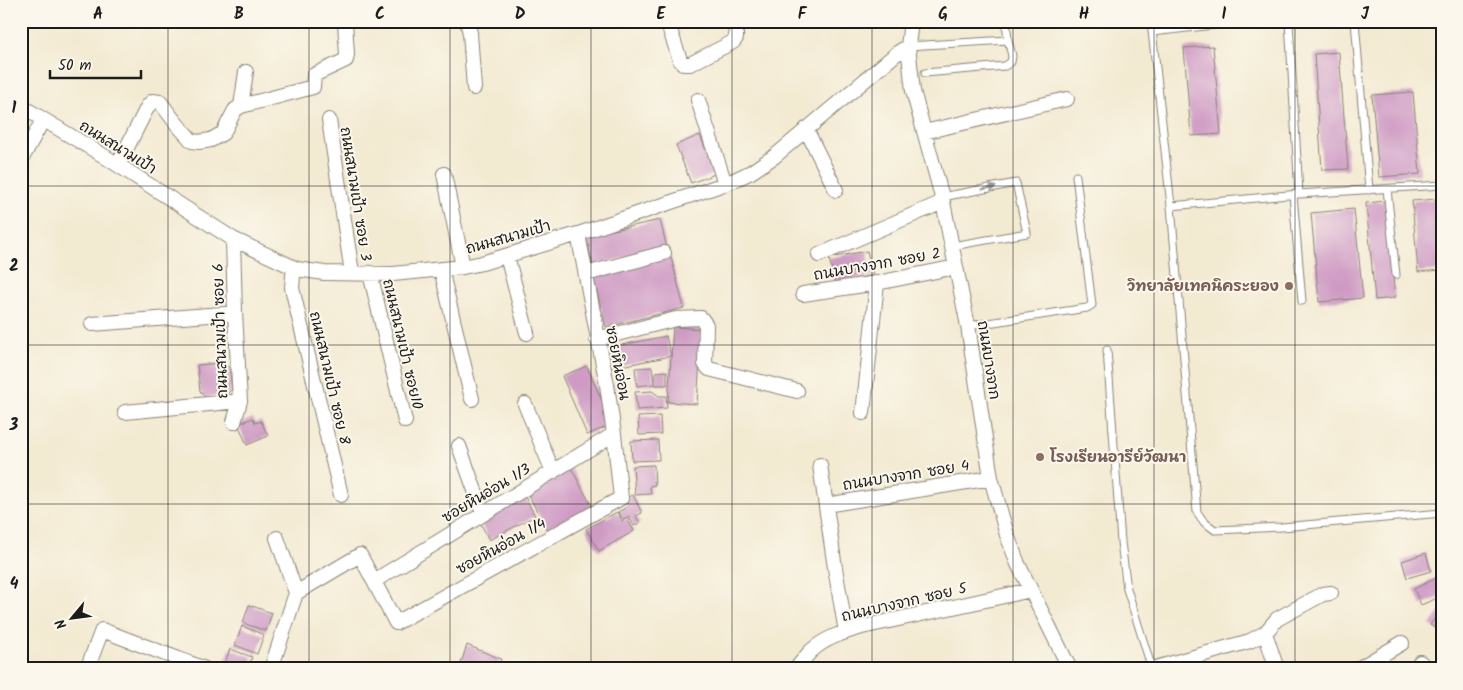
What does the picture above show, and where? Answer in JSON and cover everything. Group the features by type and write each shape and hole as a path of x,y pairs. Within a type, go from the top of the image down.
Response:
{"street":[{"path":"118,165 148,106 153,101 160,102 192,141 199,142 211,140 223,133 235,110 241,106 313,87 314,75 346,60 345,21"},
{"path":"466,21 470,33 474,88"},
{"path":"667,21 680,60 684,64 690,64 733,42 736,38 734,26"},
{"path":"908,46 911,21"},
{"name":"ถนนสนามเป้า","path":"21,106 118,165 233,239 297,269 324,273 393,274 463,267 482,263 578,234 725,184 751,172 775,156 908,46"},
{"name":"ถนนบางจาก","path":"908,46 913,91 942,200 968,326 991,478 1018,564 1068,668"},
{"path":"241,106 246,72"},
{"path":"924,132 1066,99"},
{"path":"698,100 725,184"},
{"path":"21,160 42,120"},
{"name":"ถนนสนามเป้า ซอย 3","path":"329,120 352,273"},
{"path":"806,129 836,190"},
{"path":"444,174 463,267"},
{"path":"819,255 942,200"},
{"name":"ซอยหินอ่อน","path":"578,234 607,385 621,498"},
{"name":"ถนนสนามเป้า ซอย 6","path":"233,239 240,401 234,422"},
{"path":"586,274 664,253"},
{"path":"507,256 527,333"},
{"name":"ถนนบางจาก ซอย 2","path":"804,294 878,283 956,266"},
{"name":"ถนนสนามเป้า ซอย 8","path":"297,269 293,275 292,288 340,494"},
{"path":"441,269 472,399"},
{"name":"ถนนสนามเป้า ซอย10","path":"370,274 405,421"},
{"path":"863,413 878,283"},
{"path":"92,324 235,313"},
{"path":"597,339 676,319 701,318 706,324 705,364 709,369 797,391"},
{"path":"125,412 240,401"},
{"path":"525,404 553,472"},
{"name":"ซอยหินอ่อน 1/3","path":"374,581 614,434"},
{"path":"459,446 483,513"},
{"path":"820,464 846,632"},
{"name":"ถนนบางจาก ซอย 4","path":"826,505 991,478"},
{"name":"ซอยหินอ่อน 1/4","path":"374,581 396,623 621,498"},
{"path":"271,669 296,593 277,538"},
{"path":"296,593 360,555 374,581"},
{"name":"ถนนบางจาก ซอย 5","path":"795,669 812,650 832,637 846,632 1031,590"},
{"path":"1152,669 1250,641 1265,633 1277,619 1323,594 1331,593"},
{"path":"87,669 102,630 205,669"},
{"path":"1265,633 1277,669"},
{"path":"1358,669 1402,643"}],"lane":[{"path":"925,73 1005,66 1011,62 1012,56 1006,21"},
{"path":"1151,21 1171,206 1198,512 1204,522 1215,530 1282,527 1442,513"},
{"path":"1152,32 1249,21"},
{"path":"1289,21 1302,301"},
{"path":"1355,21 1369,190"},
{"path":"908,46 1008,40"},
{"path":"968,326 1087,308 1092,305 1076,176"},
{"path":"942,200 1016,183 1027,233 952,246"},
{"path":"1171,206 1442,185"},
{"path":"1387,189 1396,275"},
{"path":"1107,350 1121,542 1127,589 1152,669"}],"building":[{"path":"1213,46 1221,134 1191,136 1184,48"},
{"path":"1339,52 1348,169 1322,170 1314,54"},
{"path":"1413,92 1420,174 1379,177 1372,95"},
{"path":"700,135 715,174 691,183 676,145"},
{"path":"1437,199 1442,270 1418,272 1412,201"},
{"path":"1386,201 1395,298 1375,300 1366,203"},
{"path":"1354,209 1363,298 1319,302 1311,213"},
{"path":"660,220 667,248 593,265 586,236"},
{"path":"867,251 873,275 835,283 829,258"},
{"path":"671,257 684,308 606,327 593,276"},
{"path":"673,327 702,329 697,404 668,402"},
{"path":"666,336 671,356 611,368 607,348"},
{"path":"219,363 229,367 232,389 226,395 205,397 200,391 197,365"},
{"path":"587,366 610,420 606,427 587,435 562,376"},
{"path":"652,367 654,384 637,386 635,368"},
{"path":"667,371 667,385 655,385 655,372"},
{"path":"652,391 659,396 666,396 667,408 637,410 635,392"},
{"path":"660,416 661,434 639,435 638,417"},
{"path":"253,418 255,423 261,421 268,436 247,445 238,424"},
{"path":"658,440 659,460 632,461 631,441"},
{"path":"654,465 655,485 650,486 651,494 635,495 633,466"},
{"path":"571,468 593,508 548,532 527,492"},
{"path":"633,495 642,513 636,516 640,523 634,526 629,516 623,519 618,512 629,506 625,499"},
{"path":"525,497 535,516 489,540 480,522"},
{"path":"617,512 622,521 627,518 634,531 599,551 586,529"},
{"path":"1426,553 1431,571 1407,578 1402,561"},
{"path":"1436,578 1442,590 1442,596 1421,605 1414,589"},
{"path":"249,605 272,613 266,631 243,623"},
{"path":"1442,608 1442,633 1430,625"},
{"path":"242,626 264,635 257,654 235,645"},
{"path":"467,645 501,659 498,669 459,669"},
{"path":"230,649 252,657 248,669 226,669 223,667"}],"place":[{"name":"วิทยาลัยเทคนิคระยอง","path":"1289,286"},
{"name":"โรงเรียนอารีย์วัฒนา","path":"1040,457"}]}
